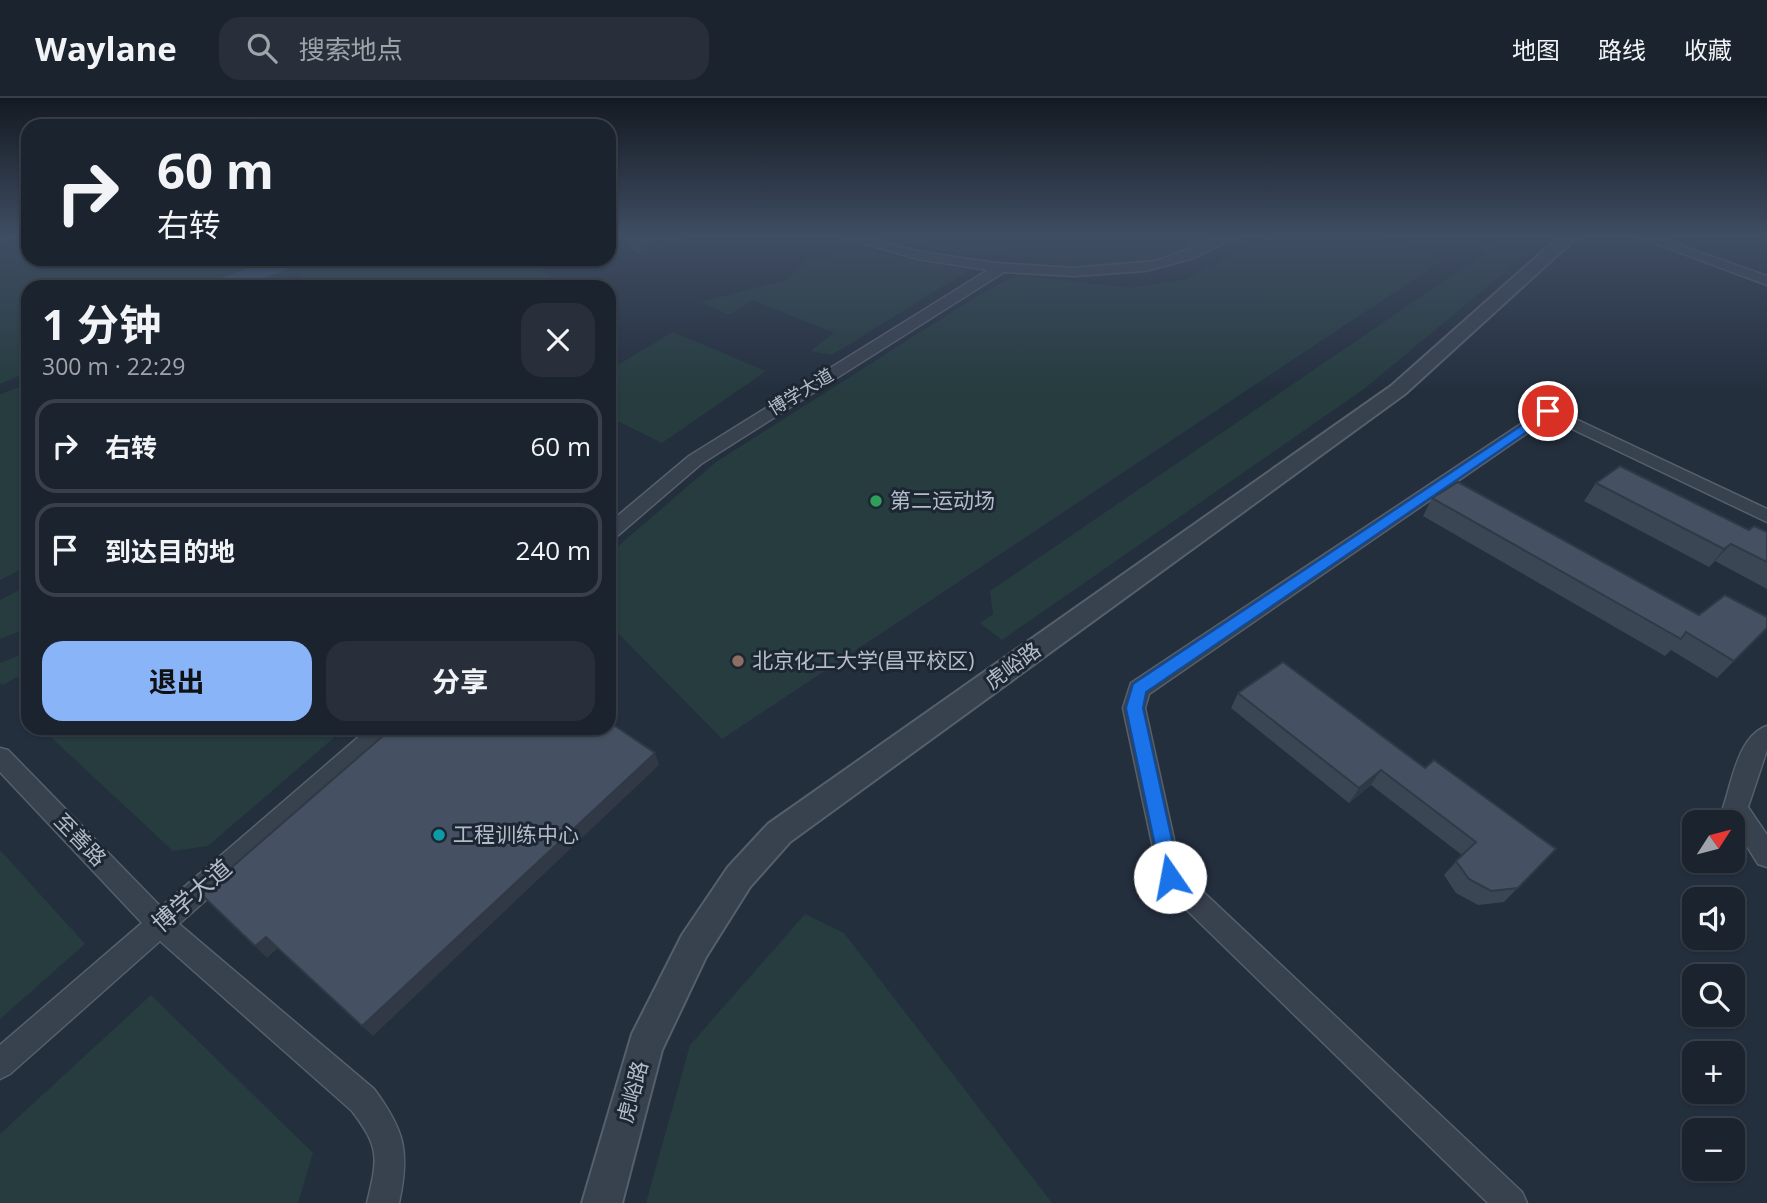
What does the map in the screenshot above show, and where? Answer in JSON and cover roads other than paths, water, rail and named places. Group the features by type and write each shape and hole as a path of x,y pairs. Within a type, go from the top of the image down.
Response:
{"street":[{"name":"博学大道","path":"616,527 695,460 968,289"},
{"name":"虎峪路","path":"602,1203 645,1047 694,946 739,877 779,833 1398,390 1511,289"},
{"path":"1511,1203 1170,877 1134,708 1139,689 1548,411 1767,516"},
{"name":"博学大道","path":"0,1063 376,735"},
{"path":"1767,735 1755,748 1735,808 1767,856"},
{"name":"至善路","path":"0,757 160,924 363,1100 382,1125 392,1145 383,1203"}],"place":[{"name":"第二运动场","path":"876,501"},
{"name":"北京化工大学(昌平校区)","path":"738,661"},
{"name":"工程训练中心","path":"439,835"}]}
